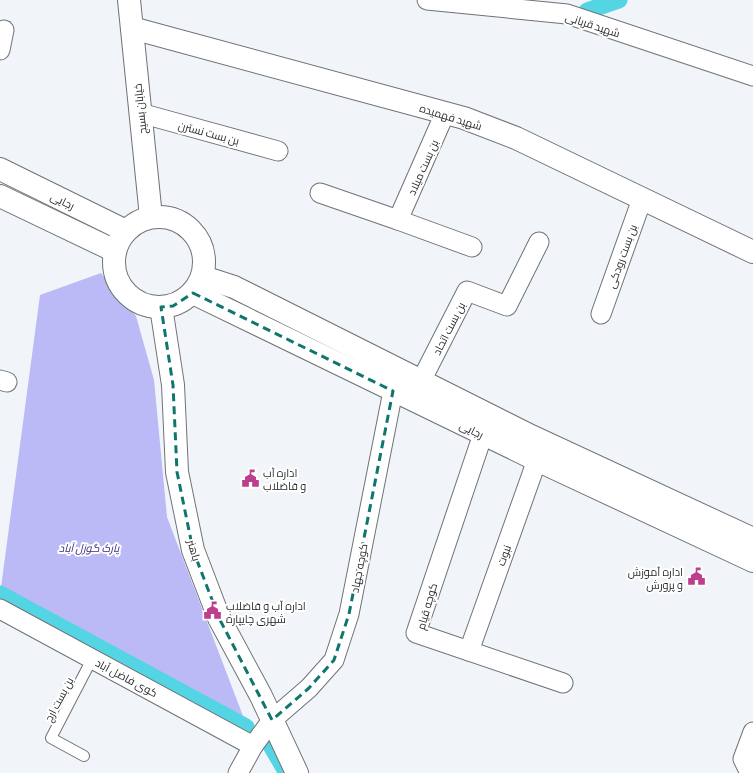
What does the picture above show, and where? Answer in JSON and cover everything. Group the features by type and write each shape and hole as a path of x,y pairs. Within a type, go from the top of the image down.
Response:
{"street":[{"name":"خیابان بسیج","path":"129,0 151,217"},
{"name":"شهید قربانی","path":"427,0 567,14 753,76"},
{"name":"شهید فهمیده","path":"132,28 464,118 516,138 753,252"},
{"path":"0,50 4,30"},
{"name":"بن بست نسترن","path":"140,113 278,151"},
{"name":"بن بست میلاد","path":"398,220 445,113"},
{"name":"رجایی","path":"0,169 126,231"},
{"path":"320,193 472,247"},
{"path":"0,196 115,251"},
{"name":"بن بست رودکی","path":"600,314 642,199"},
{"path":"165,216 178,220 190,227 204,250 205,264 198,285 184,300 173,306 147,306 134,300 124,291 115,272 115,251 119,240 126,231 137,222 151,217 165,216"},
{"name":"بن بست اتحاد","path":"421,381 467,291 507,306 539,242"},
{"name":"رجایی","path":"198,285 234,287 532,436 753,539"},
{"name":"رجایی","path":"198,285 393,391 753,561"},
{"name":"باهنر","path":"161,307 173,384 177,472 193,550 219,618 261,696 297,773"},
{"name":"کوچه جهاد","path":"238,773 272,720 309,688 334,660 349,614 393,391"},
{"name":"کوچه قیام","path":"482,434 416,633 563,683"},
{"name":"نبوت","path":"469,651 537,460"},
{"name":"کوی فاضل آباد","path":"0,609 254,746"},
{"path":"750,773 743,759 753,732"}],"lane":[{"name":"بن بست ارج","path":"84,756 51,738 92,658"}],"highlighted area":[{"path":"193,293 393,391 349,614 334,660 309,688 272,720 219,618 193,550 177,472 173,385 161,307 173,306"}],"green space":[{"name":"پارک گوزل آباد","path":"101,273 136,316 154,380 167,517 243,716 0,595 40,295"}],"waterway":[{"path":"587,11 619,0"},
{"path":"0,594 246,727"},
{"path":"269,742 287,773"}],"place":[{"name":"اداره آب و فاضلاب","path":"250,478"},
{"name":"اداره آموزش و پرورش","path":"696,577"},
{"name":"اداره آب و فاضلاب شهری چایپاره","path":"213,611"}]}
